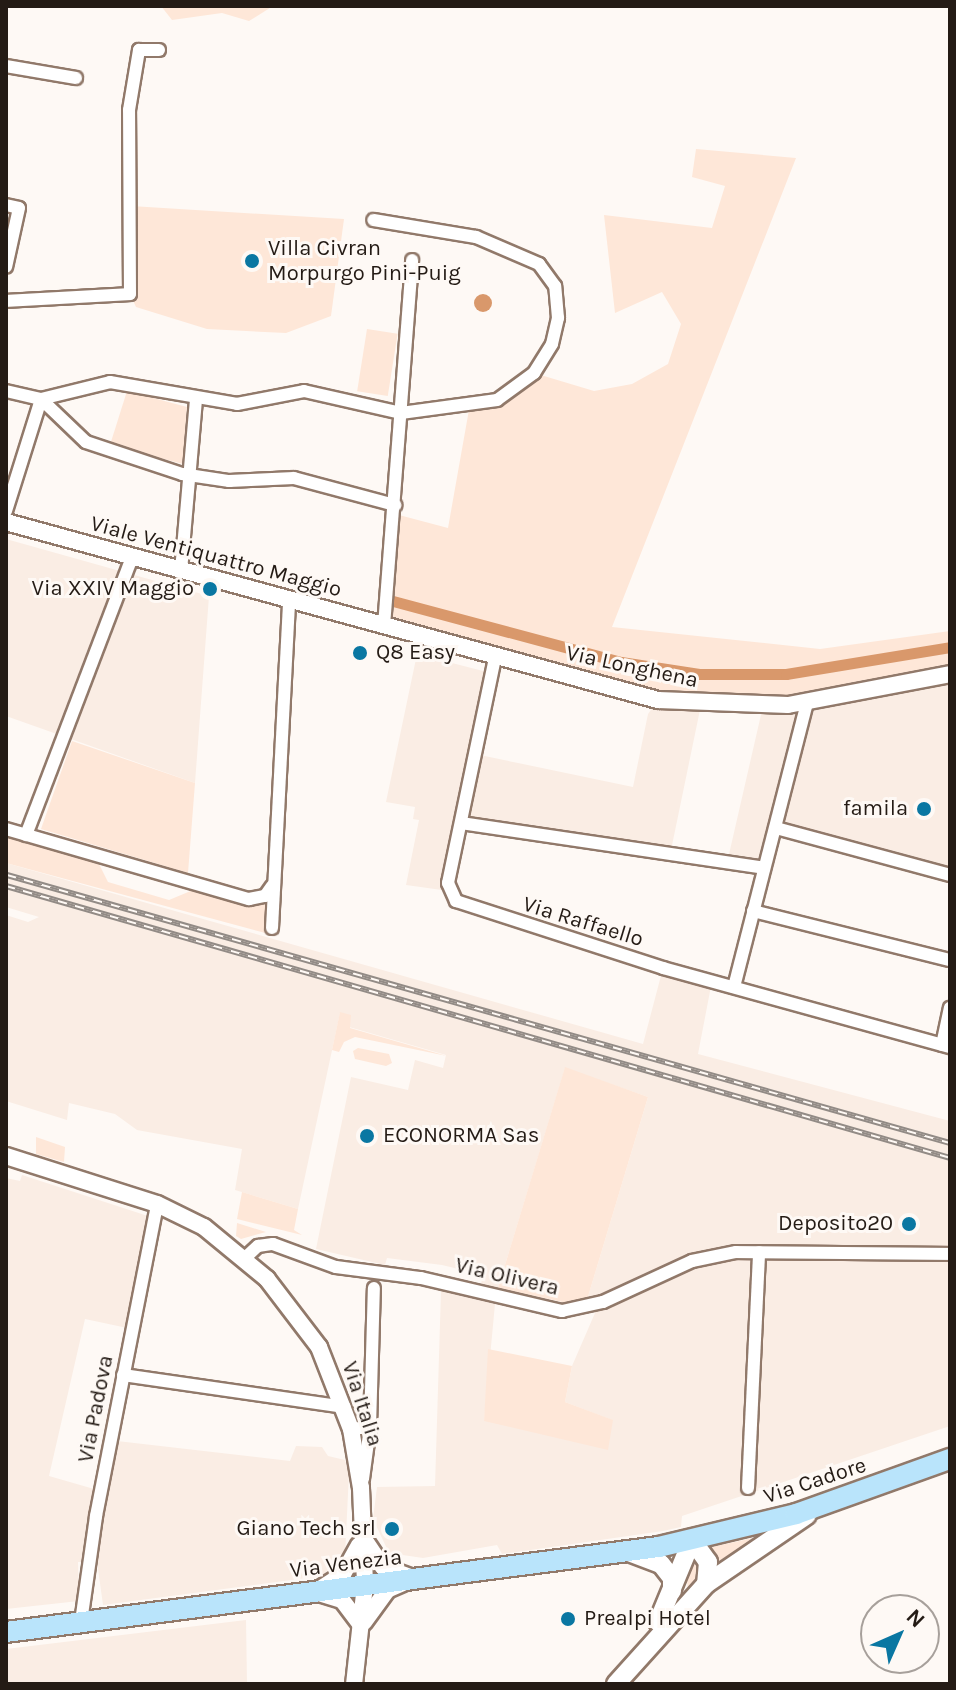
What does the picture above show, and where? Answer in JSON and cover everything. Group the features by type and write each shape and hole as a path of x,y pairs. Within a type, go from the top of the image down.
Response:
{"main road":[{"name":"Via Cadore","path":"692,1540 825,1505 950,1459"},
{"path":"616,1684 706,1584 749,1549 825,1505"},
{"name":"Via Venezia","path":"6,1632 626,1552 692,1540"},
{"path":"692,1540 708,1562 706,1584"},
{"path":"633,1662 672,1597 692,1540"},
{"path":"626,1552 665,1568 672,1578 672,1597"}],"street":[{"path":"6,301 130,294 129,110 139,50 159,50"},
{"path":"6,66 76,78"},
{"path":"6,205 19,208 6,267"},
{"path":"6,391 41,399 110,382 196,399 248,403 304,391 401,413 497,400 519,387 552,344 557,300 549,274 506,247 373,220"},
{"path":"384,626 412,260"},
{"path":"41,399 86,442 192,477 294,478 395,505"},
{"path":"6,511 41,399"},
{"path":"181,571 192,477 196,399"},
{"name":"Viale Ventiquattro Maggio","path":"6,522 449,644"},
{"path":"26,835 132,557"},
{"path":"272,928 289,600"},
{"name":"Via Longhena","path":"449,644 658,700 725,706 807,703 950,674"},
{"name":"Via Raffaello","path":"495,658 448,883 463,906 946,1046 950,1008"},
{"path":"734,987 807,703"},
{"path":"461,823 764,868"},
{"path":"776,828 950,875"},
{"path":"6,829 249,899 265,896 273,883"},
{"path":"753,911 950,960"},
{"name":"Via Italia","path":"6,1156 157,1204 204,1227 245,1258 285,1301 319,1347 345,1407 361,1489 365,1585 354,1684"},
{"name":"Via Padova","path":"81,1622 123,1375 157,1204"},
{"name":"Via Olivera","path":"245,1258 261,1244 273,1244 336,1267 421,1278 562,1311 603,1302 692,1261 759,1252 950,1254"},
{"path":"748,1488 759,1252"},
{"path":"361,1489 370,1427 374,1288"},
{"path":"123,1375 345,1407"},
{"path":"351,1429 370,1427"},
{"name":"Via Italia","path":"362,1532 383,1567 420,1579"},
{"name":"Via Italia","path":"314,1593 352,1563 362,1532"},
{"name":"Via Italia","path":"361,1627 387,1590 420,1579"},
{"path":"314,1593 342,1600 361,1627"}],"shaded area":[{"path":"161,6 273,6 249,21 222,13 172,20"},
{"path":"696,149 796,158 612,627 820,649 950,631 950,674 827,700 701,705 384,626 385,603 393,596 399,515 448,528 470,404 497,400 534,373 594,391 632,384 668,364 681,324 662,292 615,313 604,215 712,228 725,186 692,177"},
{"path":"131,206 344,219 331,316 286,333 207,329 136,307 130,294"},
{"path":"479,294 487,294 492,303 490,310 479,312 474,307 474,299"},
{"path":"367,329 398,334 388,396 357,391"},
{"path":"127,391 187,407 183,464 110,445"},
{"path":"6,539 209,596 195,783 6,716"},
{"path":"417,654 487,672 475,754 633,787 648,714 658,700 701,705 670,855 461,823 449,891 406,885 419,820 413,819 415,807 386,802"},
{"path":"950,674 950,875 777,828 764,868 727,863 763,706"},
{"path":"72,741 195,783 188,873 41,829"},
{"path":"6,836 98,862 108,882 169,900 193,890 255,906 269,902 269,934 6,863"},
{"path":"6,863 643,1044 663,968 712,981 698,1054 950,1121 950,1426 682,1516 681,1527 502,1554 497,1545 423,1558 389,1553 373,1519 377,1487 435,1486 441,1291 495,1304 484,1421 612,1420 565,1402 572,1366 595,1313 587,1300 648,1097 565,1068 498,1288 481,1284 483,1275 442,1265 387,1258 385,1265 316,1249 351,1077 408,1090 415,1060 443,1068 446,1055 349,1027 340,1013 298,1209 235,1190 242,1149 137,1130 115,1114 69,1103 67,1120 6,1101 6,915 28,922 39,917 6,907"},
{"path":"340,1012 351,1015 350,1028 447,1056 355,1037 344,1042 339,1052 332,1050"},
{"path":"358,1048 389,1054 392,1063 386,1066 355,1059 353,1051"},
{"path":"565,1067 648,1097 587,1300 567,1303 498,1288"},
{"path":"36,1137 65,1147 64,1162 36,1154"},
{"path":"22,1175 154,1218 132,1329 85,1319 49,1476 101,1491 88,1562 78,1562 79,1601 6,1609 6,1178 20,1181"},
{"path":"242,1192 298,1209 294,1230 302,1235 237,1219"},
{"path":"237,1223 266,1232 241,1239 236,1236"},
{"path":"488,1349 572,1366 565,1402 613,1420 608,1450 484,1421"},
{"path":"117,1441 290,1461 296,1446 322,1447 328,1456 345,1460 349,1473 345,1556 321,1576 103,1605 95,1547"},
{"path":"757,1539 716,1568 707,1548"},
{"path":"694,1551 704,1576 688,1593 686,1564"},
{"path":"246,1620 247,1684 6,1684 6,1649"}],"waterway":[{"path":"393,601 621,662 699,674 786,674 950,647"}],"railway":[{"path":"7,875 950,1143"},
{"path":"6,886 950,1158"}],"place":[{"name":"Villa Civran Morpurgo Pini-Puig","path":"252,261"},
{"name":"Via XXIV Maggio","path":"210,589"},
{"name":"Q8 Easy","path":"360,653"},
{"name":"famila","path":"924,809"},
{"name":"ECONORMA Sas","path":"367,1136"},
{"name":"Deposito20","path":"909,1224"},
{"name":"Giano Tech srl","path":"392,1529"},
{"name":"Prealpi Hotel","path":"568,1619"}]}
